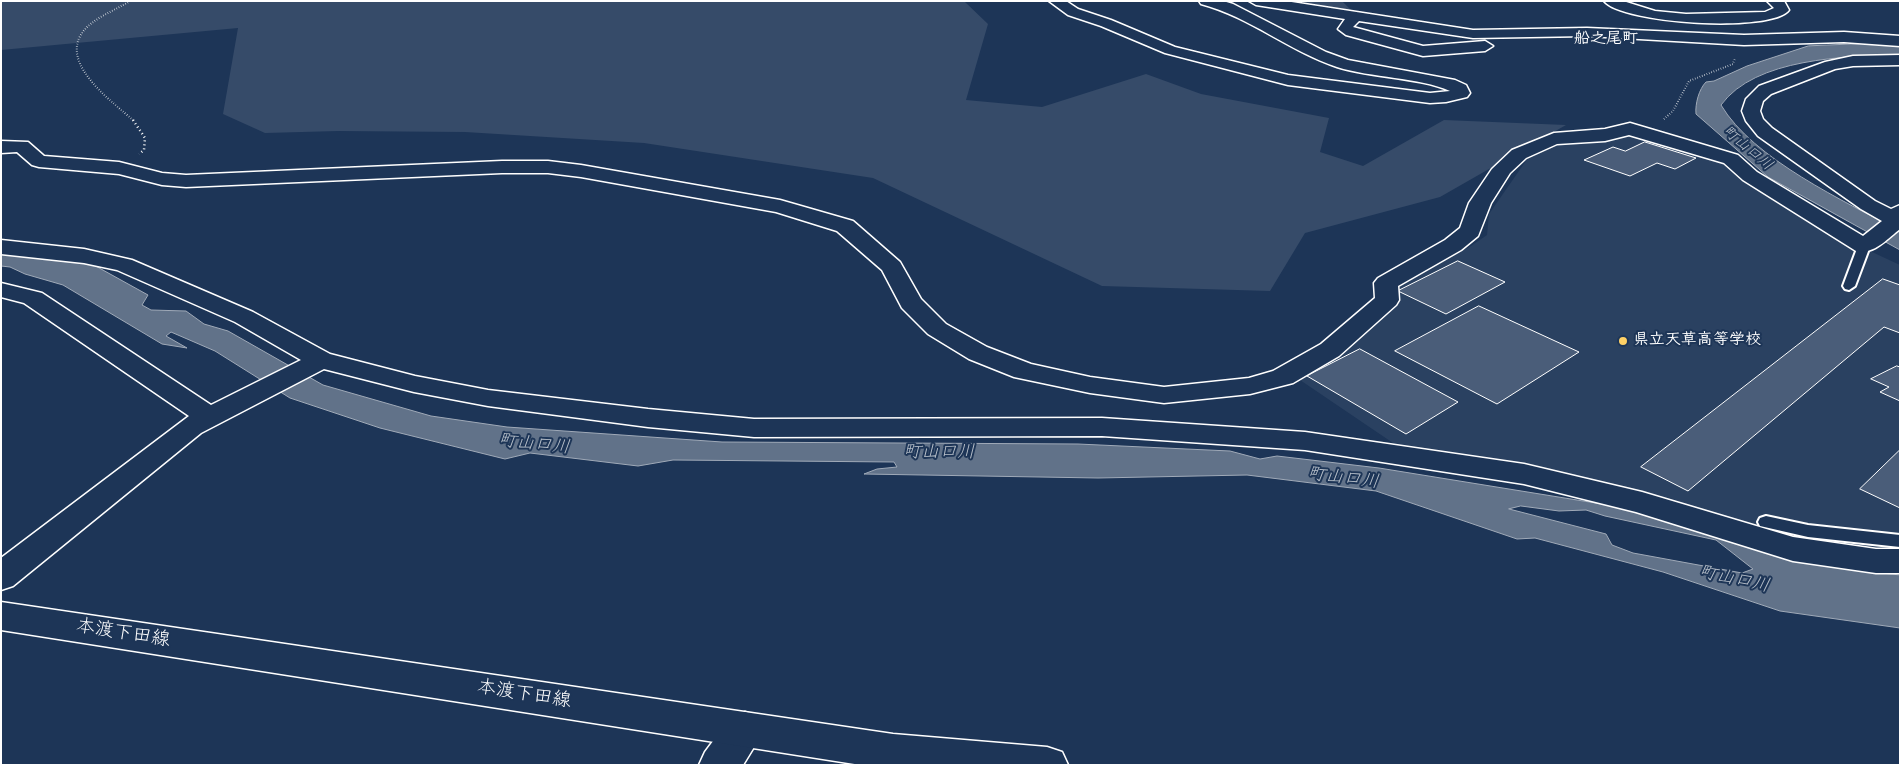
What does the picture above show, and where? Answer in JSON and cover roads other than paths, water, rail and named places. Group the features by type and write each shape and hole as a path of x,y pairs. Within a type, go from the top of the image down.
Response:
{"street":[{"path":"1056,1 1073,12 1106,22 1170,50 1288,80 1430,98 1446,97 1461,93 1460,89 1449,84 1344,64 1320,55 1228,7 1206,1"},
{"path":"1256,1 1473,34 1587,32 1744,40 1844,36 1900,41"},
{"path":"1610,1 1638,12 1687,19 1768,16 1782,10 1774,1"},
{"path":"1355,17 1346,25 1345,29 1423,51 1489,45 1473,34"},
{"path":"1,147 21,146 39,161 118,168 162,179 186,180 268,179 502,167 548,167 780,206 845,226 892,267 910,303 937,329 978,353 1024,371 1090,385 1164,395 1250,386 1283,377 1330,350 1387,300 1386,283 1453,245 1470,231 1480,203 1502,169 1520,154 1554,139 1605,135 1630,129 1732,159 1750,176 1866,245 1897,219 1868,205 1765,132 1755,121 1751,111 1755,99 1765,90 1831,65 1852,61 1900,60"},
{"path":"1,247 84,256 124,265 244,317 312,365 488,398 648,418 754,428 1102,427 1305,441 1524,474 1642,503 1793,549 1876,561 1900,561"},
{"path":"1,290 34,298 215,414"},
{"path":"1,577 191,427 312,365"},
{"path":"1164,395 1166,430"},
{"name":"本渡下田線","path":"1,616 893,752 1047,765"},
{"path":"720,765 745,729"}],"lane":[{"path":"1849,286 1866,245"},
{"path":"1766,522 1808,531 1900,541"}],"water":[{"name":"町山口川","path":"1875,43 1900,45 1900,55 1829,59 1778,69 1736,89 1721,105 1736,125 1777,161 1827,192 1900,231 1900,250 1768,177 1696,114 1698,97 1706,82 1714,81 1747,66 1808,46"},
{"name":"町山口川","path":"1,252 92,264 148,295 142,305 151,310 186,311 204,324 228,331 323,385 431,416 507,427 722,442 1078,444 1230,451 1260,459 1277,456 1379,468 1645,511 1873,572 1900,575 1900,628 1780,611 1663,572 1535,538 1517,539 1376,491 1247,475 1098,478 864,474 877,469 897,467 894,462 673,460 638,466 530,453 505,459 380,428 290,398 215,351 171,332 166,336 187,348 162,344 63,285 25,274 10,267 1,266","holes":["1521,506 1559,511 1586,510 1605,516 1716,540 1753,569 1742,573 1633,553 1612,545 1606,534 1509,509"]}],"place":[{"name":"県立天草高等学校","path":"1623,341"}],"district":[{"name":"船之尾町","path":"1606,40"}]}
